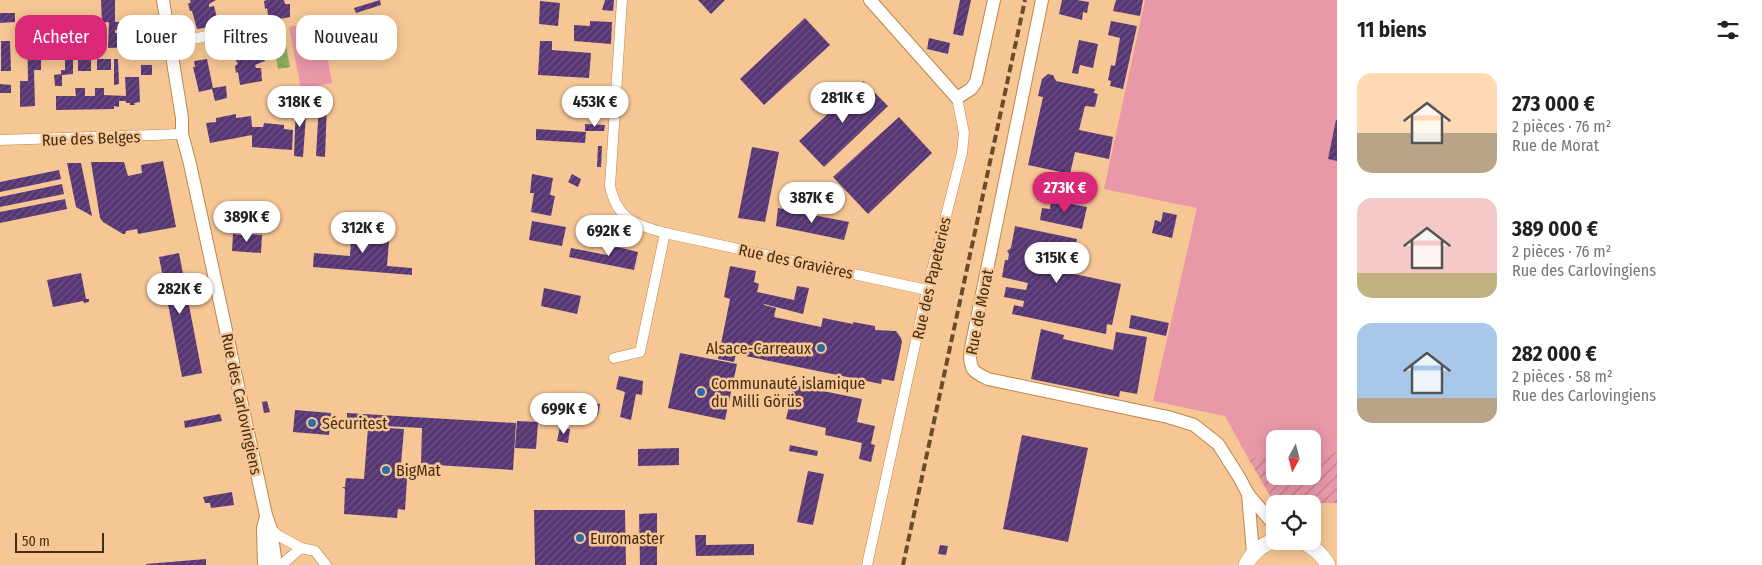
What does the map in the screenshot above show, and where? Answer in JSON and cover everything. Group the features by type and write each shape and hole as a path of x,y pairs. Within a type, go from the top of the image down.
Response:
{"main road":[{"path":"1250,559 1266,544"},
{"path":"1316,550 1329,561"}],"street":[{"name":"Rue des Carlovingiens","path":"163,0 165,15"},
{"name":"Rue des Gravières","path":"622,0 610,186 613,201 624,216 640,226 665,233 927,290"},
{"path":"870,0 957,98 971,89 976,82 994,0"},
{"name":"Rue de Morat","path":"1042,0 970,353 972,370 988,379 1168,417 1194,425 1218,444 1248,494 1266,515"},
{"name":"Rue des Carlovingiens","path":"173,60 182,118 182,134 266,515 271,528 276,565"},
{"name":"Rue des Papeteries","path":"867,565 927,290 962,152 964,133 957,98"},
{"name":"Rue des Belges","path":"0,140 182,134"},
{"path":"614,358 640,352 665,233"},
{"name":"Rue de Morat","path":"1248,494 1250,559"},
{"name":"Rue des Carlovingiens","path":"264,565 266,515"},
{"path":"271,528 280,536 301,548 315,552 326,565"},
{"path":"281,565 301,548"}],"shaded area":[{"path":"1145,0 1337,0 1337,452 1321,453 1321,430 1266,430 1266,457 1248,458 1225,416 1153,401 1197,208 1104,189"},
{"path":"296,26 296,60 328,60 332,83 301,89 289,27"},
{"path":"1337,452 1337,503 1321,503 1321,495 1270,495 1248,458 1266,457 1266,485 1321,485 1321,453"}],"water":[{"path":"286,45 290,67 278,69 276,60 286,60"}],"building":[{"path":"101,0 115,0 117,48 108,48 109,22 107,22 107,15 102,15"},
{"path":"190,0 216,0 209,4 209,7 214,6 216,15 205,15 205,28 197,29 195,15 190,11 188,4 191,2"},
{"path":"284,0 285,4 290,4 290,17 286,18 286,15 268,15 264,1"},
{"path":"380,0 381,5 356,13 354,8"},
{"path":"605,0 614,0 613,11 602,10"},
{"path":"698,0 725,0 711,14"},
{"path":"960,0 971,0 963,36 953,34"},
{"path":"1062,0 1089,2 1087,13 1083,12 1082,20 1059,14"},
{"path":"1116,0 1143,0 1140,16 1113,11"},
{"path":"540,1 560,3 558,26 539,24"},
{"path":"0,13 15,13 15,22 0,23"},
{"path":"805,18 830,45 764,105 740,79"},
{"path":"590,21 612,22 611,44 574,41 574,25 590,26"},
{"path":"1111,21 1137,26 1123,89 1110,86 1111,81 1108,80 1111,65 1115,66 1120,38 1108,35"},
{"path":"929,38 950,43 948,54 927,49"},
{"path":"1079,40 1098,44 1093,68 1080,65 1078,74 1072,73"},
{"path":"1,41 10,41 11,71 1,71"},
{"path":"540,41 552,41 552,50 591,53 589,78 538,75"},
{"path":"111,59 111,70 97,70 97,60"},
{"path":"114,59 117,59 119,84 114,85"},
{"path":"28,60 41,60 41,70 34,70 35,106 20,107 20,81 28,81"},
{"path":"65,60 73,60 73,74 62,75 62,86 55,86 54,75 61,74 61,70 65,70"},
{"path":"78,60 91,60 91,71 78,71"},
{"path":"207,60 213,88 226,86 227,98 215,101 212,89 199,92 193,67 195,67 194,61"},
{"path":"236,60 264,60 255,65 256,68 261,68 262,81 240,85 235,66 238,64"},
{"path":"141,65 152,65 152,75 141,75"},
{"path":"1048,74 1053,75 1056,81 1095,89 1094,93 1098,94 1095,107 1085,106 1079,130 1113,137 1109,159 1075,152 1070,174 1028,165 1043,97 1038,96 1042,79"},
{"path":"125,77 139,77 140,102 134,103 135,105 130,105 126,101 119,101 119,107 114,106 114,109 56,110 56,96 76,96 75,88 85,88 85,96 95,96 95,88 104,88 104,95 126,96"},
{"path":"863,81 888,106 824,167 799,141"},
{"path":"0,84 11,85 11,93 0,93"},
{"path":"296,102 307,102 303,157 294,156"},
{"path":"319,103 327,103 325,157 316,156"},
{"path":"236,114 236,118 251,116 252,127 263,127 264,123 284,125 284,129 293,130 292,150 252,147 252,135 210,143 206,123 216,122 216,118"},
{"path":"899,117 932,153 868,214 833,177"},
{"path":"1337,120 1337,161 1328,159"},
{"path":"585,124 605,125 604,131 585,131"},
{"path":"536,129 586,132 585,143 536,140"},
{"path":"598,146 602,146 601,167 597,167"},
{"path":"752,147 779,152 765,222 738,218"},
{"path":"163,161 176,227 138,234 137,229 126,231 123,234 103,222 100,218 91,162 124,162 128,176 142,173 141,165"},
{"path":"67,163 81,163 92,216 76,207"},
{"path":"59,170 61,179 0,192 0,182"},
{"path":"532,174 553,178 550,195 555,196 551,216 531,212 534,193 530,193"},
{"path":"572,174 581,179 578,187 568,182"},
{"path":"62,184 64,194 0,207 0,197"},
{"path":"65,199 67,209 0,223 0,212"},
{"path":"1051,200 1087,207 1082,229 1040,220 1042,208 1050,209"},
{"path":"778,208 849,222 844,240 776,226"},
{"path":"1163,212 1177,215 1172,238 1152,233 1155,220 1161,222"},
{"path":"532,221 566,227 562,246 529,240"},
{"path":"1015,226 1077,239 1071,267 1029,258 1028,264 1121,284 1112,325 1107,324 1106,334 1012,314 1014,305 1023,307 1024,301 1004,297 1006,287 1026,290 1028,283 1002,277 1005,260 1008,260 1009,254 1007,251 1011,248"},
{"path":"352,227 390,229 387,266 412,268 412,275 313,267 314,253 350,256"},
{"path":"233,234 262,235 261,253 232,251"},
{"path":"609,245 638,252 634,270 569,257 571,248 607,255"},
{"path":"179,253 202,373 182,377 159,257"},
{"name":"Alsace-Carreaux","path":"730,266 756,271 754,282 759,284 757,292 794,300 797,286 809,288 803,314 764,304 776,308 774,317 821,327 823,318 875,326 875,330 896,331 902,342 894,381 882,379 881,384 736,354 734,362 718,359 730,299 724,297"},
{"path":"81,273 86,299 89,299 89,302 84,303 83,301 53,307 47,280"},
{"path":"544,288 581,296 577,314 541,306"},
{"path":"1131,315 1169,323 1166,336 1129,328"},
{"path":"1041,329 1064,335 1063,339 1113,350 1116,332 1147,337 1137,394 1120,391 1119,397 1031,379"},
{"name":"Communauté islamique du Milli Görüs","path":"680,353 737,364 725,420 668,408"},
{"path":"619,376 643,381 642,395 636,394 631,420 620,417 625,392 616,389"},
{"path":"794,385 862,399 857,422 875,426 871,444 875,445 871,462 859,459 862,443 825,435 826,428 786,419"},
{"path":"267,401 270,412 264,413 262,402"},
{"path":"584,401 600,404 598,415 582,412"},
{"name":"Sécuritest","path":"295,410 331,413 329,435 293,432"},
{"path":"347,413 516,423 513,470 421,464 422,428 347,424"},
{"path":"220,414 222,421 185,428 184,421"},
{"path":"517,421 538,422 536,449 515,448"},
{"name":"BigMat","path":"368,427 404,429 401,464 408,464 405,510 398,509 397,518 344,514 345,489 342,487 345,487 346,478 364,479"},
{"path":"560,427 570,429 568,443 557,441"},
{"path":"1022,435 1088,448 1068,542 1003,529"},
{"path":"790,445 818,451 817,456 789,451"},
{"path":"679,448 679,465 638,466 638,449"},
{"path":"808,471 824,474 813,525 797,522"},
{"path":"232,492 234,505 211,508 210,503 205,503 203,497"},
{"name":"Euromaster","path":"534,510 625,510 626,565 535,565"},
{"path":"657,513 657,565 640,565 639,514"},
{"path":"695,535 706,535 706,545 754,544 754,555 696,556"},
{"path":"940,545 948,546 946,555 938,554"},
{"path":"206,559 206,565 146,565 146,564"}],"railway":[{"path":"903,565 1025,0"}],"place":[{"name":"Alsace-Carreaux","path":"821,348"},
{"name":"Communauté islamique du Milli Görüs","path":"701,392"},
{"name":"Sécuritest","path":"312,423"},
{"name":"BigMat","path":"386,470"},
{"name":"Euromaster","path":"580,538"}]}
